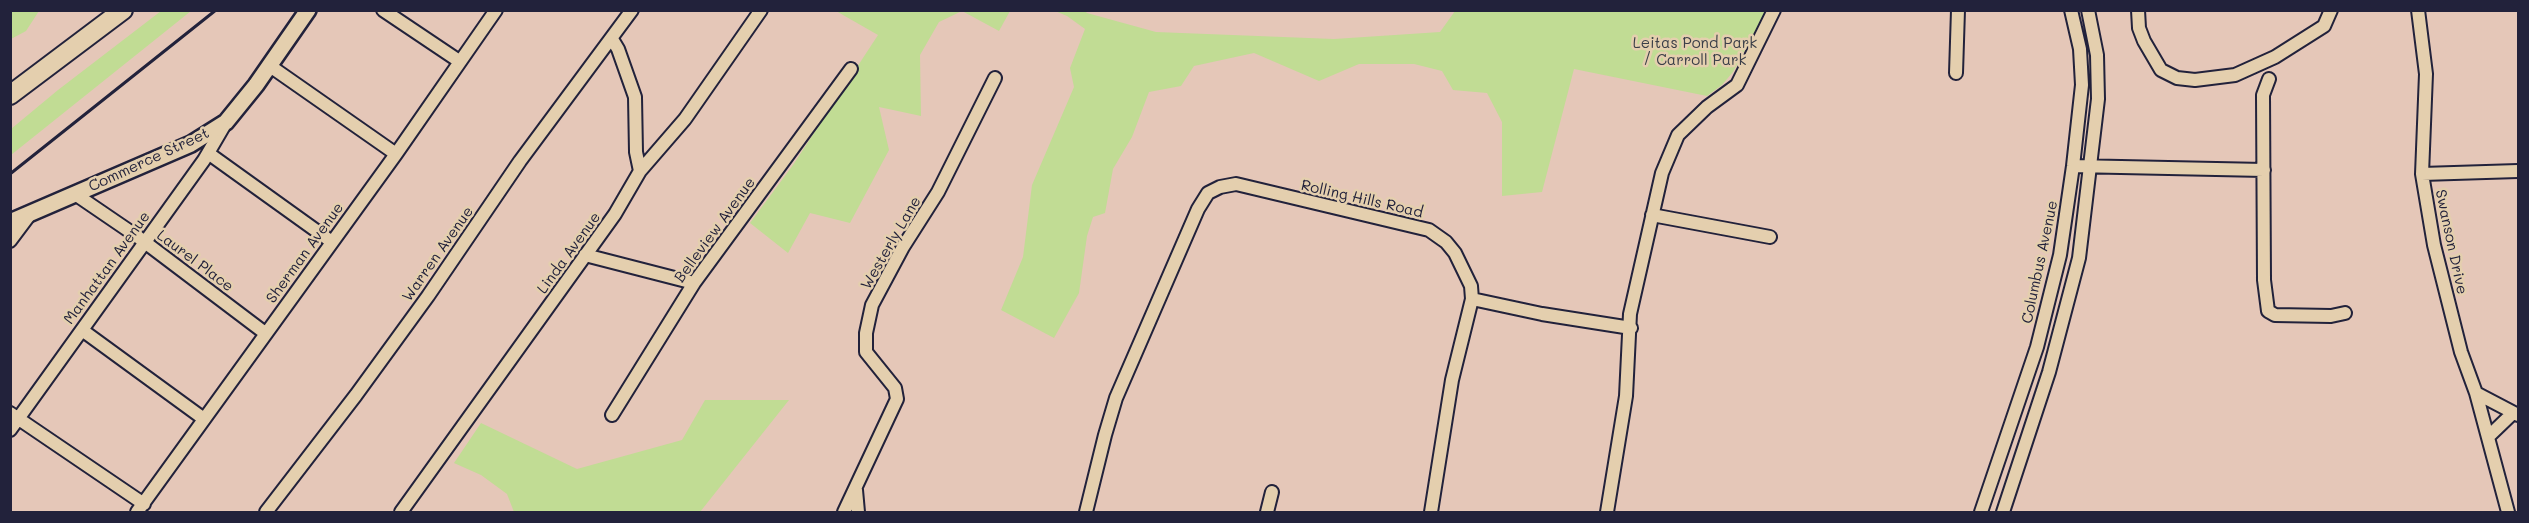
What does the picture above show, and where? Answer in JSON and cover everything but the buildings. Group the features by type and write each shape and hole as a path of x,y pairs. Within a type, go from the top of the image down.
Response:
{"highway":[{"path":"10,82 105,10"},
{"path":"10,96 123,10"}],"main road":[{"name":"Commerce Street","path":"10,222 191,144 226,122 270,66 308,10"}],"street":[{"path":"382,10 459,61"},
{"name":"Sherman Avenue","path":"141,508 396,154 496,10"},
{"name":"Warren Avenue","path":"266,513 356,395 428,296 520,161 632,10"},
{"name":"Linda Avenue","path":"401,513 615,214 640,171 685,119 761,10"},
{"path":"1607,513 1626,396 1630,315 1662,173 1678,135 1707,107 1737,85 1774,10"},
{"path":"1956,73 1958,10"},
{"name":"Columbus Avenue","path":"1981,513 2037,347 2060,255 2081,103 2082,69 2071,10"},
{"path":"2003,513 2049,372 2072,293 2079,258 2091,168 2098,82 2097,55 2088,10"},
{"path":"2138,10 2139,28 2161,70 2177,78 2195,80 2235,75 2275,57 2324,26 2331,10"},
{"name":"Swanson Drive","path":"2418,10 2426,74 2422,174 2425,202 2461,351 2476,393 2508,513"},
{"path":"612,39 618,49 635,98 636,152 640,171"},
{"path":"270,66 396,154"},
{"name":"Belleview Avenue","path":"612,415 694,283 851,69"},
{"name":"Westerly Lane","path":"843,513 897,399 896,388 867,352 866,333 873,304 903,247 938,192 995,78"},
{"path":"2269,79 2263,95 2264,280 2268,311 2275,315 2331,316 2345,313"},
{"name":"Manhattan Avenue","path":"10,430 15,415 82,330 208,153 226,122"},
{"path":"208,153 332,242"},
{"path":"2073,166 2264,170"},
{"path":"2422,174 2518,171"},
{"name":"Rolling Hills Road","path":"1086,513 1105,435 1125,378 1198,209 1208,193 1220,187 1236,184 1429,230 1446,242 1455,253 1471,286 1472,299"},
{"name":"Laurel Place","path":"75,194 144,242 265,333"},
{"path":"10,242 31,213"},
{"path":"1652,215 1770,237"},
{"path":"585,255 694,283"},
{"path":"1431,513 1452,381 1472,299 1542,314 1630,328"},
{"path":"82,330 204,419"},
{"path":"2476,393 2516,414 2488,436"},
{"path":"15,415 141,508"},
{"name":"Westerly Lane","path":"856,489 858,513"},
{"path":"1267,513 1272,492"}],"green space":[{"path":"11,10 39,11 26,31 11,39"},
{"path":"962,10 1010,11 999,31"},
{"path":"161,11 191,11 11,155 11,129"},
{"path":"836,11 962,11 939,22 920,55 921,116 879,107 889,150 850,223 810,213 788,253 750,223 793,165 878,35"},
{"name":"Leitas Pond Park / Carroll Park","path":"1055,11 1085,11 1156,32 1334,39 1440,32 1455,11 1766,11 1733,72 1722,85 1707,96 1574,69 1542,192 1502,196 1502,122 1487,93 1453,90 1442,71 1414,64 1359,64 1319,81 1254,53 1194,66 1181,86 1149,92 1132,137 1113,169 1105,213 1093,217 1087,236 1079,293 1054,338 1001,310 1023,257 1032,185 1074,87 1070,68 1085,29 1067,16"},
{"path":"705,400 789,400 700,512 514,512 507,494 481,475 454,463 481,423 577,469 682,440"}],"railway":[{"path":"10,174 216,10"}]}
